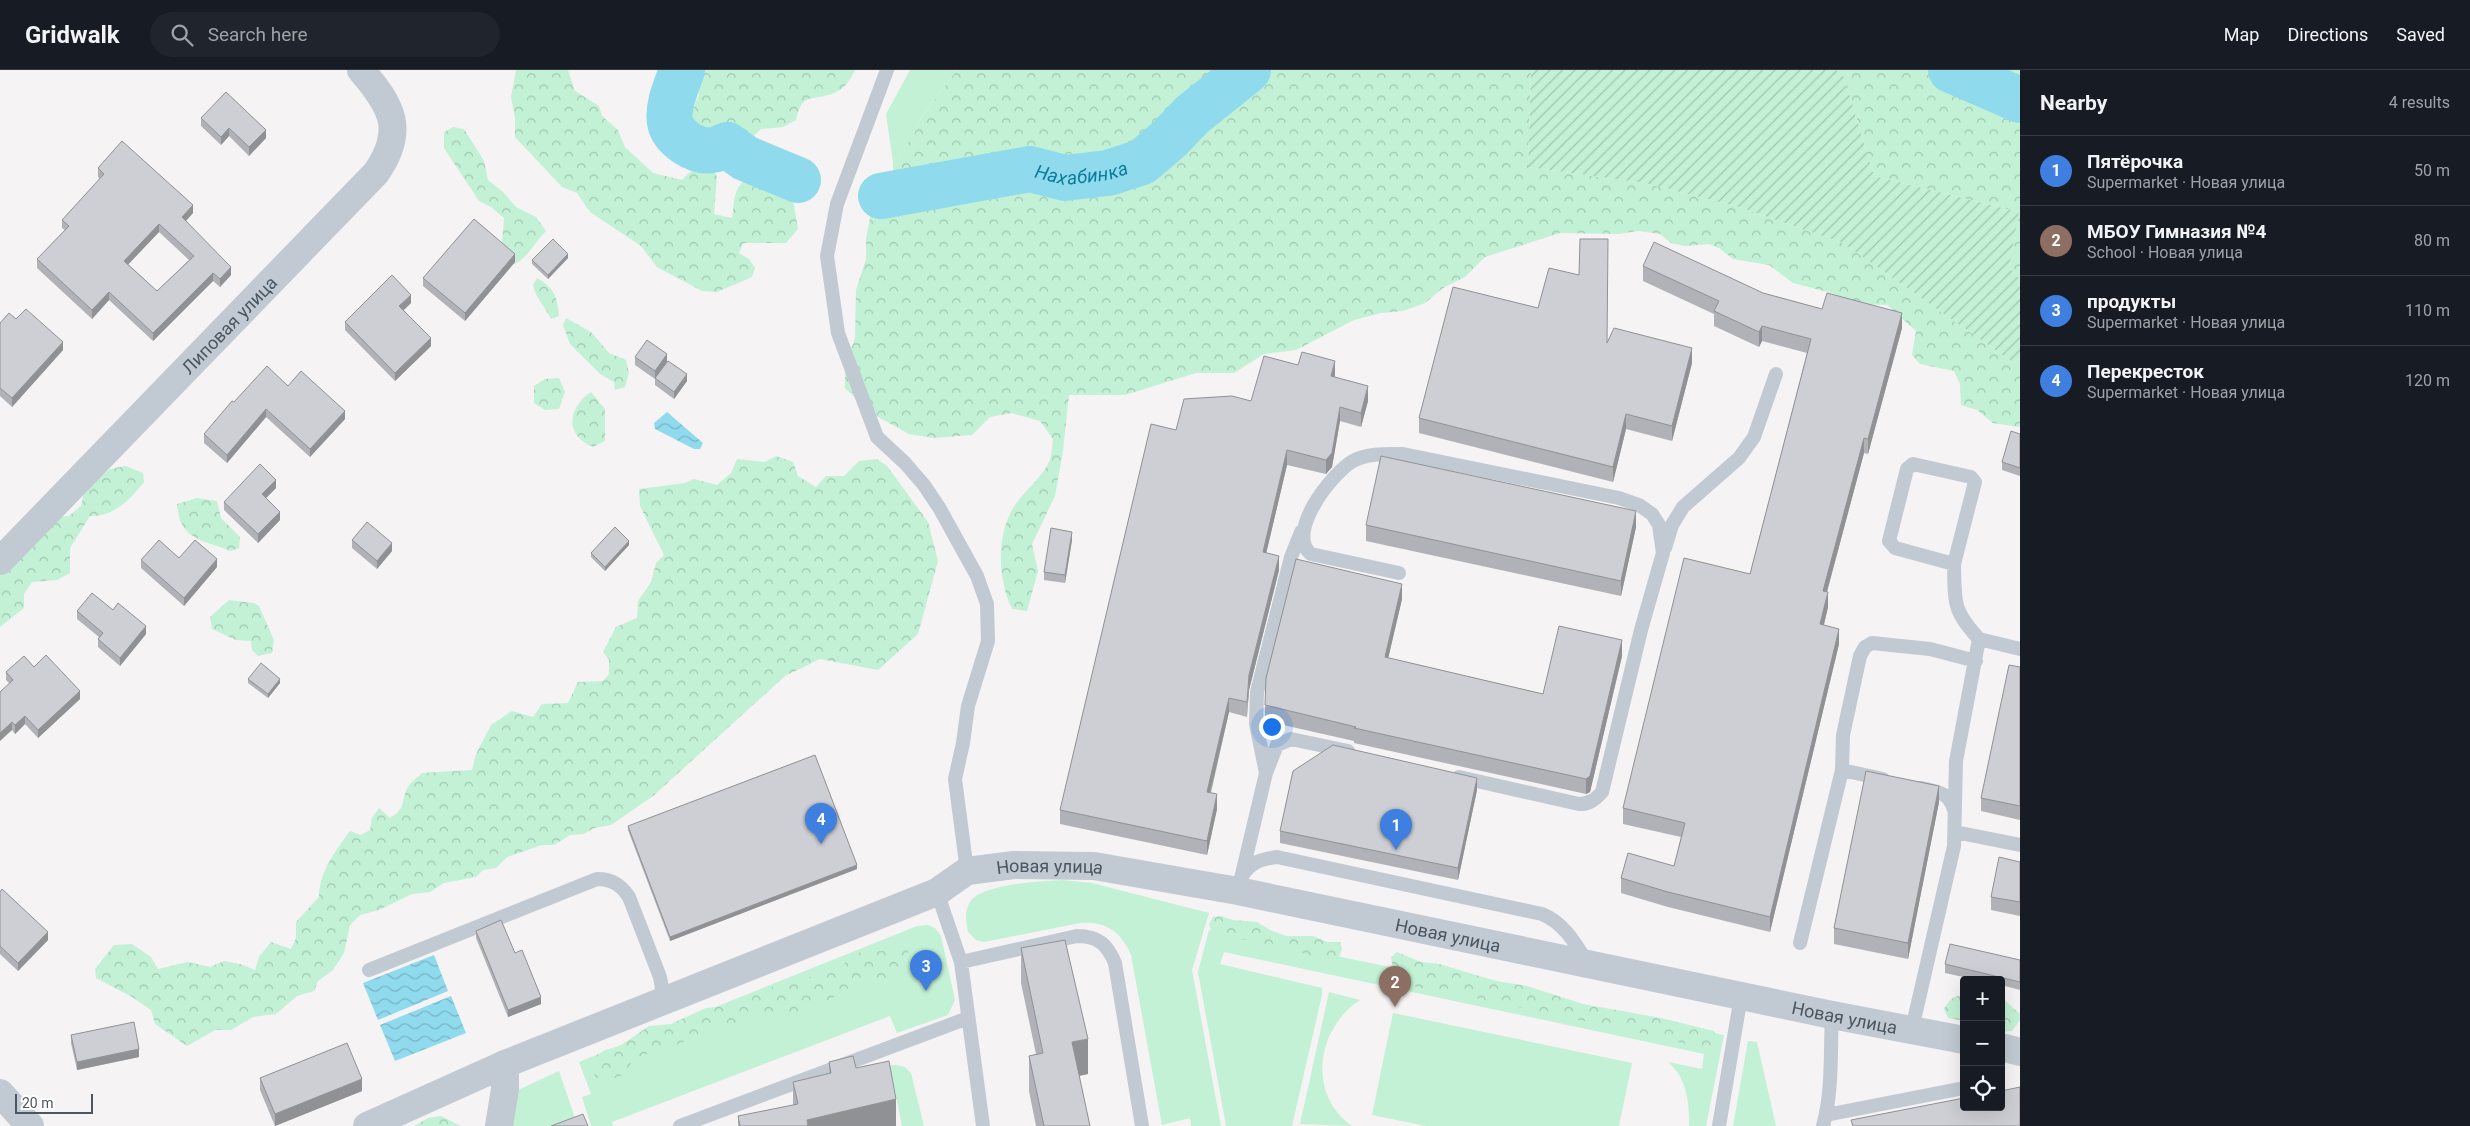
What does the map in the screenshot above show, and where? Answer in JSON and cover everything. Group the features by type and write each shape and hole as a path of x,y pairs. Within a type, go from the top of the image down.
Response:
{"street":[{"name":"Липовая улица","path":"0,561 376,173 386,159 394,131 391,114 381,94 360,70"},
{"name":"Новая улица","path":"366,1126 505,1064 937,892 967,871 1014,865 1094,866 1240,884 1588,964 1832,1015 1960,1039"},
{"path":"2005,1049 2020,1052"},
{"path":"499,1126 505,1089 505,1064"},
{"path":"0,1092 30,1126"}],"lane":[{"path":"887,70 837,204 828,256 838,333 877,438 905,463 940,509 977,576 987,604 988,641 968,706 963,743 955,779 967,871"},
{"path":"1444,773 1578,804 1595,800 1602,792 1641,630 1672,524 1683,506 1735,462 1754,438 1776,374"},
{"path":"1266,773 1256,724 1258,692 1291,557 1312,506 1342,470 1354,461 1368,456 1403,454 1619,498 1639,505 1652,514 1659,524 1663,553"},
{"path":"1954,564 1895,548 1889,541 1907,469 1913,464 1971,477 1975,482 1954,564 1955,606 1963,622 1979,639 2020,648"},
{"path":"1301,532 1305,550 1310,554 1399,573"},
{"path":"1912,1029 1954,846 1956,761 1979,639"},
{"path":"1800,943 1842,770 1843,735 1860,656 1865,647 1872,643 1930,649 1976,661"},
{"path":"1240,884 1266,773 1277,745 1292,739 1358,753"},
{"path":"1842,770 1944,794 1951,799 1955,813"},
{"path":"1955,832 2020,845"},
{"path":"1240,884 1248,866 1256,861 1277,857 1542,914 1553,919 1561,926 1588,964"},
{"path":"370,970 597,878 605,878 619,885 629,897 660,977 664,1000"},
{"path":"937,892 961,962 983,1126"},
{"path":"961,962 1077,936 1090,936 1102,942 1110,950 1115,963 1142,1126"},
{"path":"1720,1126 1741,996"},
{"path":"1832,1015 1830,1082 1825,1120 1960,1089"},
{"path":"680,1126 968,1018"}],"green space":[{"path":"516,70 568,70 575,91 599,106 602,116 618,130 625,147 653,173 682,180 696,169 713,167 717,177 714,214 732,218 736,192 747,179 761,175 776,179 787,188 791,195 798,229 786,243 743,243 739,253 749,259 755,268 752,277 717,292 702,291 657,267 641,246 590,212 577,193 562,187 515,137 515,118 511,97"},
{"path":"697,70 855,70 847,84 838,91 805,101 798,111 796,120 783,127 761,129 748,141 732,161 717,161 692,132 692,111 699,95 696,79"},
{"path":"910,70 957,70 921,118 913,136 893,162 886,114"},
{"path":"957,70 1531,70 1528,167 1644,183 1739,207 1843,243 2014,363 2020,357 2020,427 1993,423 1977,410 1961,405 1960,384 1954,371 1920,364 1912,355 1916,331 1887,305 1848,304 1835,294 1793,283 1769,265 1733,259 1719,248 1709,244 1685,246 1671,243 1660,234 1638,231 1619,234 1560,233 1485,257 1465,277 1443,288 1425,303 1403,311 1381,313 1354,320 1296,350 1264,354 1234,373 1196,373 1125,395 1069,395 1063,451 1055,496 1032,544 1038,571 1027,611 1012,609 1004,585 1001,558 1002,545 1004,532 1013,508 1046,468 1050,460 1053,439 1040,421 1012,413 990,417 972,435 934,438 909,434 871,413 845,388 845,366 855,338 856,290 866,259 866,239 871,213 893,193 893,162 913,136 921,118"},
{"path":"1531,70 1836,70 1843,74 1874,176 2019,212 2009,268 2020,279 2020,357 2014,363 1843,243 1739,207 1644,183 1528,167"},
{"path":"1836,70 2020,70 2020,279 2009,268 2019,212 1874,176 1843,74"},
{"path":"453,127 464,129 484,161 488,180 503,192 516,207 536,217 546,231 527,254 513,265 502,243 504,218 491,207 479,201 444,148 444,132"},
{"path":"537,278 554,293 559,316 551,319 538,298 533,285"},
{"path":"566,318 591,332 609,353 626,360 629,373 625,387 615,390 614,382 600,374 570,344 563,325"},
{"path":"559,378 565,392 559,409 545,410 534,403 534,386 545,379"},
{"path":"591,392 605,409 605,441 593,447 577,436 572,421 578,405"},
{"path":"776,456 793,462 798,476 816,487 826,476 844,476 859,461 877,459 887,466 928,522 938,561 918,634 878,670 820,659 785,676 653,796 611,825 594,828 584,834 570,835 554,845 542,845 507,857 496,868 483,870 476,877 444,883 430,892 412,894 379,910 360,915 350,925 344,953 333,970 318,981 314,991 297,996 276,1014 253,1017 231,1030 215,1030 187,1046 155,1024 151,1010 132,997 96,978 95,969 114,945 132,944 151,957 158,969 188,962 210,967 224,961 240,964 255,970 259,957 271,942 291,949 296,938 296,922 319,897 325,870 350,831 361,835 370,830 372,818 379,808 390,818 395,815 402,806 409,786 422,773 472,770 476,754 491,725 512,711 533,717 542,704 568,703 578,682 603,681 609,674 609,660 603,652 616,627 637,618 638,601 651,582 656,563 664,555 640,506 639,489 685,483 694,479 717,485 731,473 737,459 765,462"},
{"path":"126,466 143,473 144,482 127,501 114,510 98,516 90,516 70,548 70,573 57,580 32,582 24,594 24,608 0,627 0,572 5,566 24,556 52,518 69,516 81,506 85,489 110,469"},
{"path":"197,498 217,501 221,518 240,537 239,548 231,551 202,541 194,537 182,525 177,504"},
{"path":"229,600 254,603 259,606 274,640 272,653 258,656 252,650 251,641 236,640 212,629 210,617"},
{"path":"1062,880 1092,883 1209,913 1192,970 1221,1126 1191,1126 1190,1118 1162,1125 1131,955 1122,940 1111,929 1097,924 1080,923 984,942 976,940 968,932 966,913 970,902 976,896 999,887"},
{"path":"1221,916 1233,920 1257,922 1270,930 1286,936 1313,936 1327,942 1340,942 1342,949 1338,960 1317,958 1291,949 1268,949 1250,940 1233,940 1213,936 1209,924 1213,917"},
{"path":"928,925 935,928 941,936 955,1000 948,1015 897,1033 890,1016 612,1122 613,1126 591,1126 582,1097 591,1094 579,1062 917,926"},
{"path":"1209,930 1724,1035 1706,1126 1689,1126 1689,1108 1686,1091 1679,1075 1668,1062 1702,1069 1704,1054 1224,952 1220,964 1322,988 1292,1126 1226,1126 1198,972"},
{"path":"893,947 907,947 910,960 906,972 901,975 887,979 868,974 840,994 816,1006 795,1012 758,1014 740,1026 712,1028 700,1041 682,1042 669,1049 647,1054 632,1061 624,1075 605,1081 595,1077 592,1058 605,1050 620,1046 649,1026 671,1024 706,1008 731,1006 783,982 831,973 860,952 881,951"},
{"path":"1397,952 1421,962 1439,964 1496,981 1527,986 1583,1004 1661,1018 1714,1031 1718,1040 1716,1052 1703,1051 1687,1044 1640,1033 1412,986 1400,980 1396,974 1391,957"},
{"path":"1329,992 1360,1000 1345,1012 1334,1027 1326,1044 1323,1062 1323,1080 1328,1097 1338,1113 1352,1126 1300,1124"},
{"path":"1960,996 1960,1020 1948,1018 1944,1009 1954,997"},
{"path":"2005,1001 2020,1014 2020,1020 2012,1031 2005,1032"},
{"path":"1393,1013 1632,1063 1619,1126 1426,1126 1372,1115"},
{"path":"1748,1041 1757,1042 1776,1126 1733,1126"},
{"path":"887,1066 905,1067 911,1073 924,1126 902,1126 895,1091 860,1097"},
{"path":"559,1071 576,1121 562,1126 510,1126 518,1090"},
{"path":"441,1116 461,1126 414,1126 428,1118"}],"water":[{"path":"667,412 703,443 700,449 694,449 655,429 654,423"},
{"path":"434,955 448,991 378,1020 363,983"},
{"path":"451,996 466,1033 395,1061 380,1025"}],"building":[{"path":"226,92 266,130 249,147 229,128 221,137 201,118"},
{"path":"122,141 193,205 182,217 231,267 220,279 213,273 153,333 109,292 92,310 37,259 69,226 62,220 104,174 98,168","holes":["159,224 194,256 157,291 124,261"]},
{"path":"474,219 515,254 465,313 423,278"},
{"path":"553,239 568,254 548,275 532,260"},
{"path":"1580,239 1608,239 1607,343 1614,328 1692,348 1672,426 1626,414 1613,467 1419,418 1453,287 1538,308 1549,268 1579,275"},
{"path":"1654,242 1763,293 1822,309 1827,293 1902,313 1868,439 1864,438 1823,591 1828,592 1820,624 1839,629 1770,917 1668,892 1621,878 1628,853 1674,866 1685,823 1623,808 1684,558 1750,574 1811,339 1762,326 1759,332 1714,311 1719,301 1643,266"},
{"path":"392,275 411,295 399,306 431,338 395,373 345,322"},
{"path":"26,309 63,342 12,398 0,388 0,323 9,313 16,319"},
{"path":"647,340 667,354 655,371 635,357"},
{"path":"1302,352 1335,361 1331,376 1368,386 1361,413 1340,407 1332,453 1326,460 1287,450 1263,552 1279,556 1249,675 1247,702 1229,698 1207,792 1217,794 1207,841 1060,810 1151,424 1176,430 1184,399 1232,396 1251,401 1264,356 1298,365"},
{"path":"668,361 687,374 674,392 655,378"},
{"path":"267,366 288,386 301,371 345,411 310,449 266,409 227,455 204,434 232,401 234,402"},
{"path":"2011,431 2020,434 2020,468 2002,462"},
{"path":"1381,456 1636,511 1621,581 1366,525"},
{"path":"260,464 276,480 262,494 280,512 258,534 224,502"},
{"path":"367,522 392,543 377,561 352,540"},
{"path":"615,527 629,541 605,567 591,553"},
{"path":"1051,528 1072,532 1065,575 1044,572"},
{"path":"159,540 179,558 195,540 217,559 184,598 141,560"},
{"path":"1296,559 1402,584 1385,657 1543,694 1559,626 1622,640 1590,776 1586,779 1354,728 1356,727 1265,705 1266,678"},
{"path":"92,593 113,610 118,603 146,626 120,658 98,639 103,633 77,611"},
{"path":"46,655 80,691 38,730 25,716 15,725 12,722 0,733 0,692 13,680 6,672 24,656 34,667"},
{"path":"261,663 280,679 268,694 248,679"},
{"path":"2009,665 2020,667 2020,806 1981,798"},
{"path":"1333,745 1477,778 1458,868 1280,831 1293,771"},
{"path":"815,755 857,865 670,937 628,826"},
{"path":"1866,771 1939,786 1908,943 1834,928"},
{"path":"1999,857 2020,862 2020,902 1991,897"},
{"path":"2,889 48,932 18,963 0,946 0,892"},
{"path":"501,920 515,953 522,950 541,997 508,1010 476,931"},
{"path":"1065,940 1088,1039 1072,1042 1090,1126 1044,1126 1029,1056 1043,1053 1021,948"},
{"path":"1950,944 2020,960 2020,982 2005,978 2005,976 1995,976 1945,964"},
{"path":"134,1022 139,1049 77,1062 71,1035"},
{"path":"347,1043 362,1079 275,1114 260,1078"},
{"path":"853,1056 856,1068 889,1061 896,1099 807,1120 808,1126 740,1126 738,1116 798,1104 793,1082 831,1073 829,1062"},
{"path":"2020,1087 2020,1126 1853,1126 1851,1120 1960,1099 1960,1111 2005,1111 2005,1090"},
{"path":"583,1114 588,1126 551,1126"}],"waterway":[{"name":"Нахабинка","path":"682,70 673,96 669,116 672,128 681,139 693,147 706,150 716,150 727,145 745,158 798,180"},
{"name":"Нахабинка","path":"881,196 1030,169 1065,178 1108,173 1142,162 1168,140 1192,115 1248,70"},
{"name":"Нахабинка","path":"1951,70 2020,100"}],"place":[{"name":"Перекресток","path":"821,844"},
{"name":"Пятёрочка","path":"1396,850"},
{"name":"продукты","path":"926,991"},
{"name":"МБОУ Гимназия №4","path":"1395,1007"}]}
